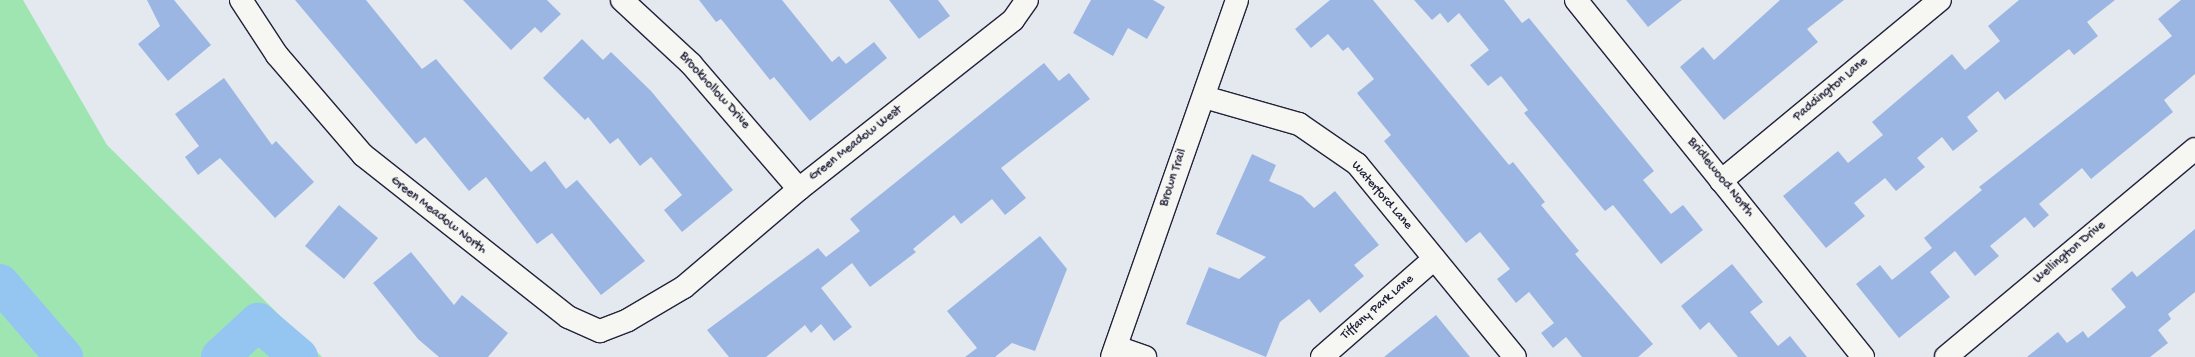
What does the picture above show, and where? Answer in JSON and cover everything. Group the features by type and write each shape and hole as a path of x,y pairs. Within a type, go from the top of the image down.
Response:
{"street":[{"name":"Green Meadow North","path":"241,0 277,55 362,155 568,317 600,331 613,328 684,287"},
{"name":"Brookhollow Drive","path":"622,0 691,64 799,188"},
{"name":"Green Meadow West","path":"684,287 799,188 1013,20 1027,0"},
{"name":"Brown Trail","path":"1114,352 1237,0"},
{"name":"Bridlewood North","path":"1576,0 1863,357"},
{"name":"Paddington Lane","path":"1722,181 1940,0"},
{"name":"Waterford Lane","path":"1204,97 1299,124 1357,164 1515,357"},
{"name":"Wellington Drive","path":"1946,357 2195,149"},
{"name":"Tiffany Park Lane","path":"1322,357 1434,259"},
{"path":"1114,352 1146,357"}],"green space":[{"path":"0,0 23,0 107,145 322,357 0,357"}],"building":[{"path":"147,0 174,0 211,45 168,81 138,44 160,26"},
{"path":"295,0 366,0 422,69 436,59 531,172 545,161 566,189 577,180 645,261 601,295 552,233 537,244 486,177 469,191 425,137 416,144"},
{"path":"463,0 547,0 561,14 541,33 535,27 511,50"},
{"path":"699,0 782,0 832,62 839,56 846,64 874,42 887,58 810,121 774,77 770,80 721,19 716,22"},
{"path":"889,0 938,0 950,16 919,39"},
{"path":"1091,0 1153,0 1165,7 1147,39 1128,28 1113,56 1073,33"},
{"path":"1330,0 1373,0 1509,165 1513,162 1545,202 1541,205 1579,251 1575,254 1653,344 1638,357 1582,357 1566,337 1553,348 1541,333 1554,323 1529,292 1516,303 1497,279 1510,269 1480,232 1466,243 1384,141 1391,135 1357,93 1374,79 1348,47 1343,51 1328,34 1311,48 1295,29"},
{"path":"1414,0 1504,0 1522,23 1529,18 1654,171 1643,180 1671,214 1683,205 1703,230 1661,264 1613,205 1605,211 1524,113 1528,110 1501,76 1488,86 1470,65 1489,50 1459,13 1448,23 1440,13 1432,20"},
{"path":"1626,0 1682,0 1648,27"},
{"path":"1780,0 1844,0 1807,29 1818,42 1724,120 1680,67 1703,47 1714,60"},
{"path":"2019,0 2115,0 2087,22 2098,36 2074,55 2069,49 2005,100 1998,91 1967,117 1978,131 1953,151 1942,137 1917,158 1925,167 1896,191 1885,178 1854,203 1865,216 1826,248 1783,196 1838,151 1848,163 1883,135 1872,122 1952,54 1965,70 2000,41 1988,26"},
{"path":"2181,0 2195,0 2195,74 2164,100 2173,112 2091,179 2082,168 2039,204 2049,215 2034,228 2025,217 1990,246 1999,256 1975,276 1955,251 1930,272 1950,297 1899,338 1856,284 1880,265 1892,280 1932,248 1924,238 1982,190 1979,187 2172,36 2158,19"},
{"path":"582,39 603,60 611,52 651,91 733,190 682,232 664,210 682,195 651,157 640,166 618,138 610,144 588,117 585,120 543,78"},
{"path":"1044,63 1059,81 1069,73 1090,99 1001,168 1026,198 1005,215 992,199 961,224 954,215 913,249 916,252 870,287 852,263 821,288 852,327 834,341 821,324 811,333 805,325 766,357 729,357 707,330 818,248 826,257 860,231 850,219"},
{"path":"224,78 272,145 276,141 314,182 275,218 220,158 198,175 185,157 199,146 175,114"},
{"path":"1252,154 1276,165 1269,181 1302,196 1314,208 1335,191 1379,245 1354,265 1364,276 1320,313 1309,299 1280,322 1266,357 1186,324 1209,267 1239,279 1266,257 1216,234"},
{"path":"339,205 378,238 344,279 305,246"},
{"path":"2195,229 2195,292 2168,314 2171,319 2158,330 2168,343 2150,357 2027,357 2058,332 2067,343 2083,331 2088,338 2126,307 2111,289 2132,271 2137,277"},
{"path":"1040,236 1067,269 1035,351 1012,343 995,357 965,357 977,348 947,311"},
{"path":"411,252 454,305 462,295 508,333 488,357 439,357 418,339 373,283"},
{"path":"1732,264 1763,302 1750,312 1778,346 1790,336 1807,357 1738,357 1709,322 1700,330 1681,306"},
{"path":"1436,315 1470,357 1384,357"}],"waterway":[{"path":"0,283 64,357"},
{"path":"220,357 258,322 299,357"}]}
